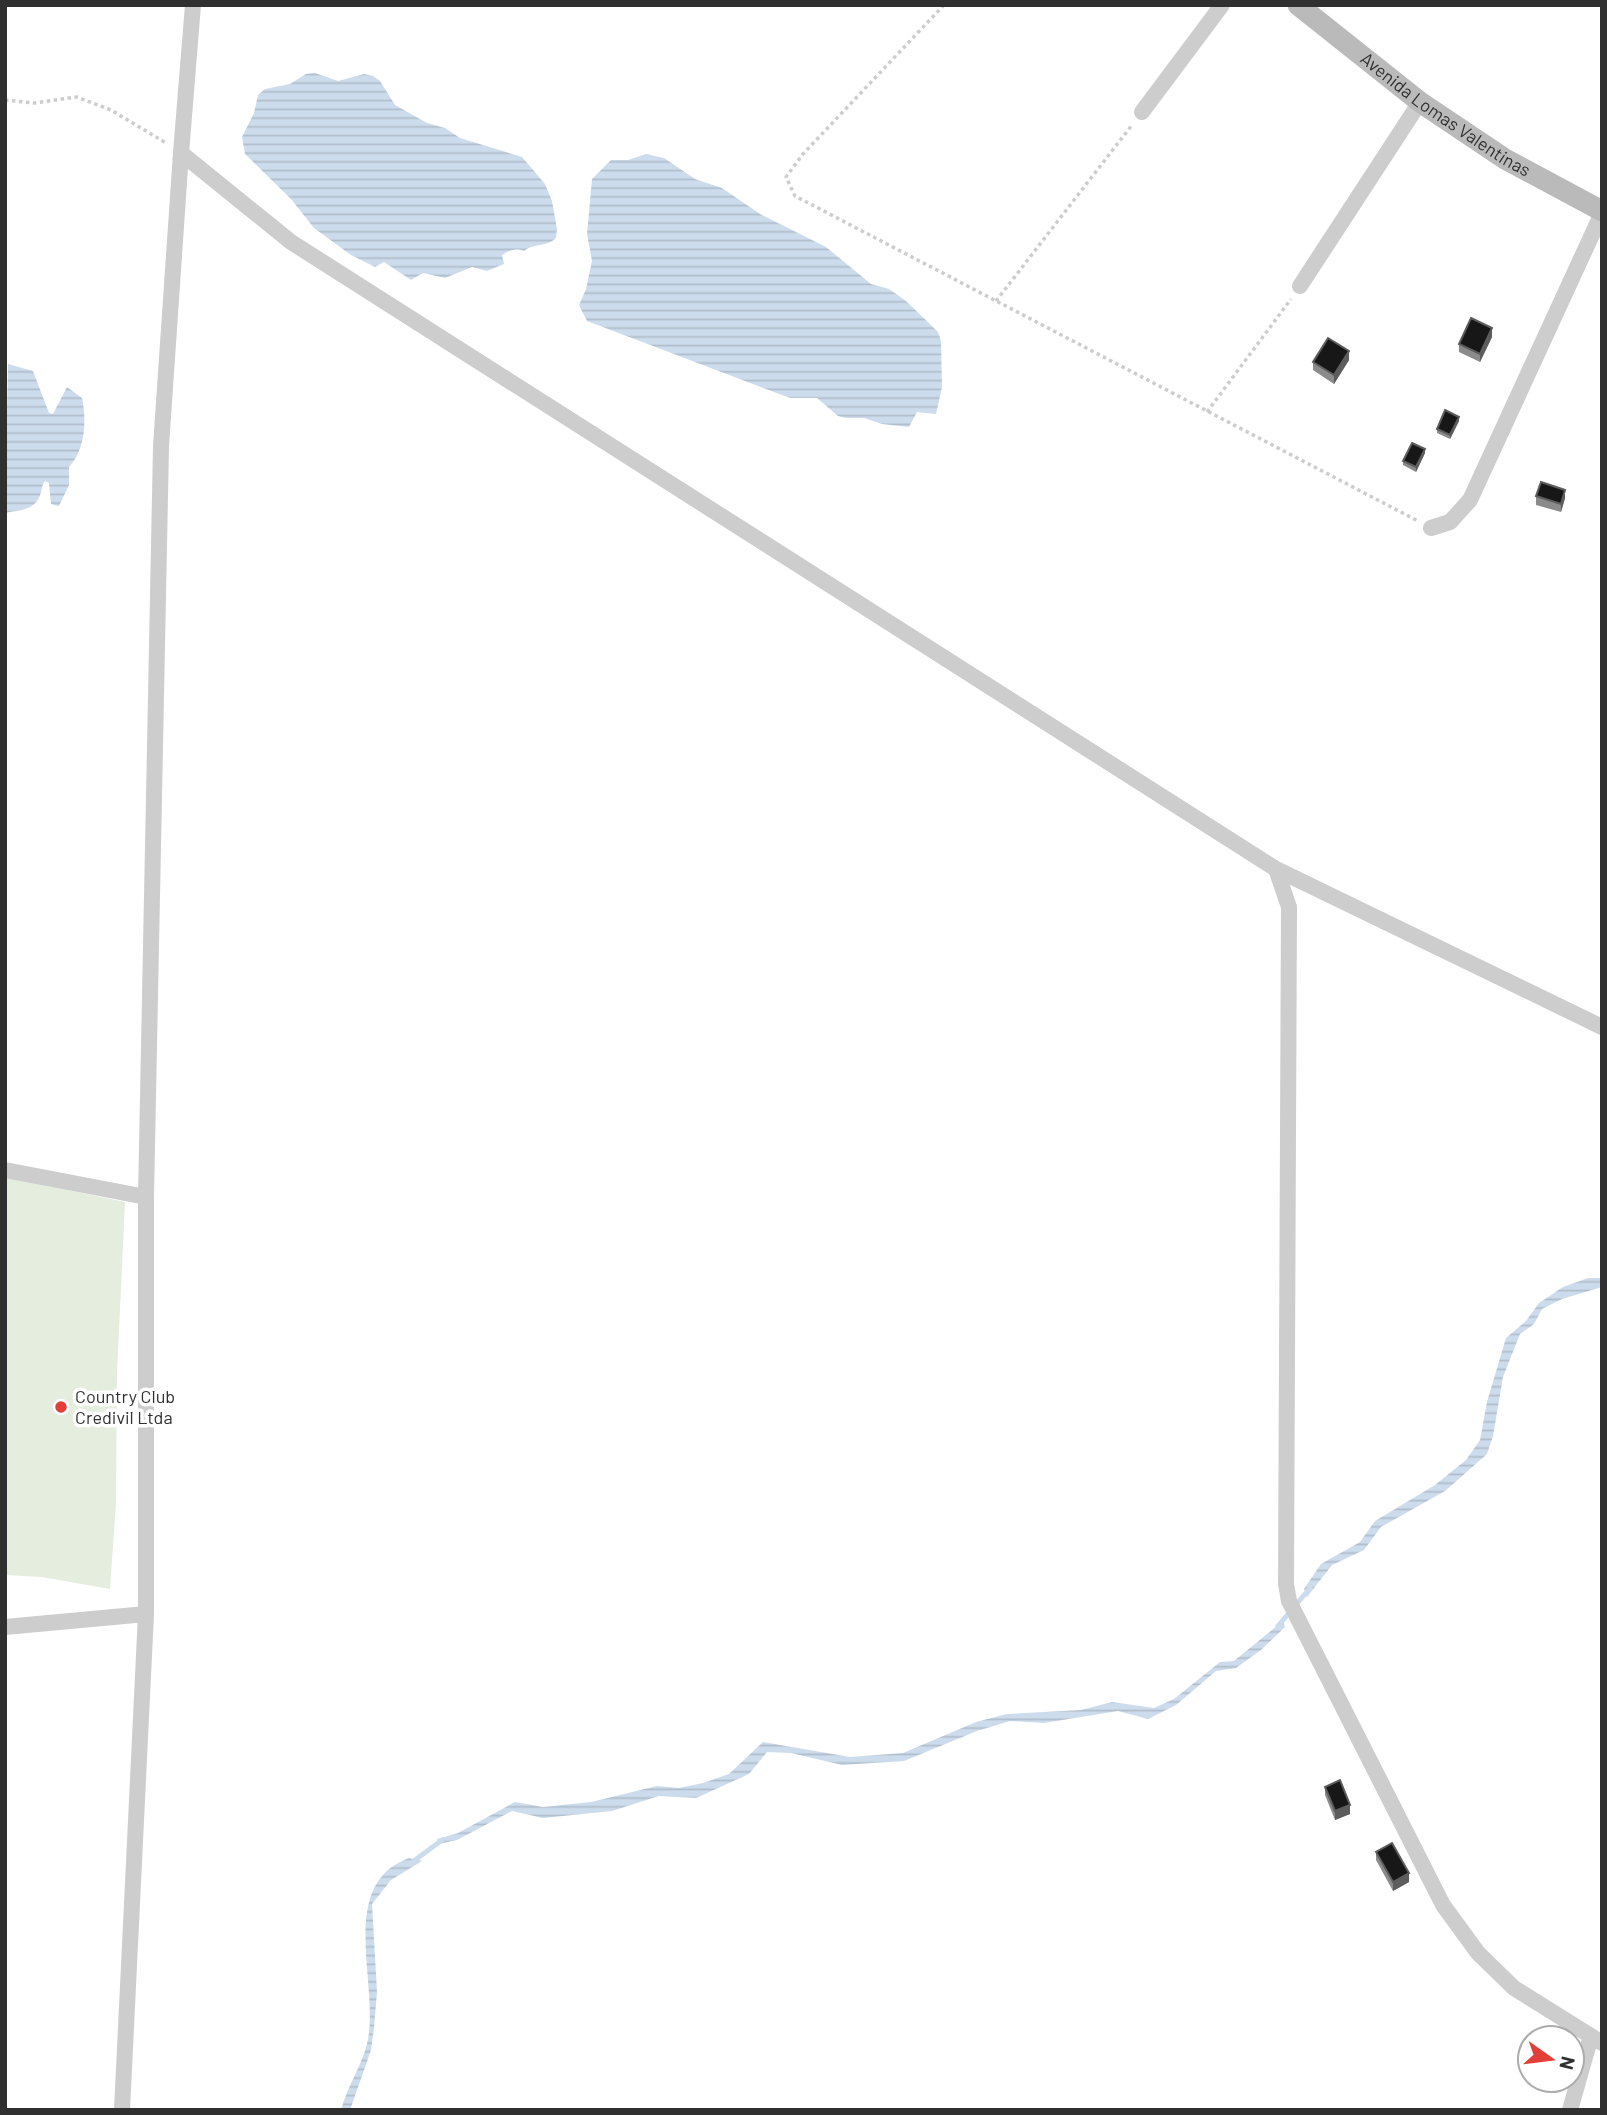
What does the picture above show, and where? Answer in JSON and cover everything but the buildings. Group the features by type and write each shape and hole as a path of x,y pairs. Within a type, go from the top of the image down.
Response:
{"main road":[{"name":"Avenida Lomas Valentinas","path":"1298,5 1420,102 1504,159 1602,212"}],"street":[{"path":"122,2110 146,1614 146,1197 161,446 193,5"},
{"path":"1142,112 1222,5"},
{"path":"1300,286 1420,102"},
{"path":"181,153 291,242 1276,869 1602,1027"},
{"path":"1432,528 1450,522 1470,500 1602,212"},
{"path":"1276,869 1289,907 1286,1584 1289,1601 1443,1905 1478,1953 1514,1988 1596,2040 1570,2110"},
{"path":"5,1170 146,1197"},
{"path":"5,1627 146,1614"}],"path":[{"path":"944,5 803,154 786,177 794,196 1432,528"},
{"path":"5,100 34,103 77,97 111,110 181,153"},
{"path":"996,301 1142,112"},
{"path":"1207,412 1300,286"}],"shaded area":[{"name":"Country Club Credivil Ltda","path":"5,1177 125,1202 117,1373 116,1503 110,1589 42,1577 5,1575"}],"water":[{"path":"315,73 338,81 364,74 373,76 380,81 395,105 427,123 445,128 460,138 522,157 545,184 552,201 556,238 524,251 508,252 502,255 504,264 487,271 472,267 445,278 423,273 411,280 384,262 375,267 351,255 314,228 291,199 245,154 242,137 254,113 258,95 265,89 290,84 306,74"},
{"path":"646,154 664,158 695,179 722,188 760,214 826,247 871,284 889,289 906,301 938,332 941,341 942,387 936,414 917,412 909,427 838,416 817,398 790,398 587,321 579,305 586,289 592,261 587,234 592,179 611,160 628,160"},
{"path":"8,364 33,371 49,413 53,414 67,387 82,398 84,425 81,444 69,467 69,485 59,506 51,504 49,483 45,481 39,498 33,505 5,513"},
{"path":"1588,1278 1602,1278 1602,1287 1562,1299 1542,1309 1534,1324 1520,1334 1503,1377 1493,1436 1487,1454 1445,1491 1381,1527 1364,1550 1332,1565 1307,1597 1304,1589 1321,1564 1360,1542 1375,1521 1435,1485 1466,1460 1480,1440 1487,1402 1506,1338 1526,1321 1539,1303 1563,1287"},
{"path":"1283,1621 1285,1627 1261,1650 1236,1668 1216,1671 1176,1705 1148,1719 1118,1711 1044,1723 1010,1721 977,1731 904,1761 842,1765 791,1753 767,1752 749,1774 696,1798 659,1796 612,1811 543,1818 512,1811 457,1840 439,1844 437,1839 458,1833 515,1802 543,1807 591,1802 657,1786 679,1788 703,1783 729,1774 763,1742 850,1757 903,1753 976,1722 1007,1714 1081,1710 1112,1702 1154,1708 1174,1699 1220,1662 1234,1661"},
{"path":"409,1858 422,1861 391,1880 372,1904 377,1992 371,2050 350,2110 341,2110 367,2044 370,2020 367,1913 373,1890 387,1871"}],"waterway":[{"path":"1278,1626 1310,1588"},
{"path":"411,1863 442,1840"}],"place":[{"name":"Country Club Credivil Ltda","path":"61,1407"}]}
